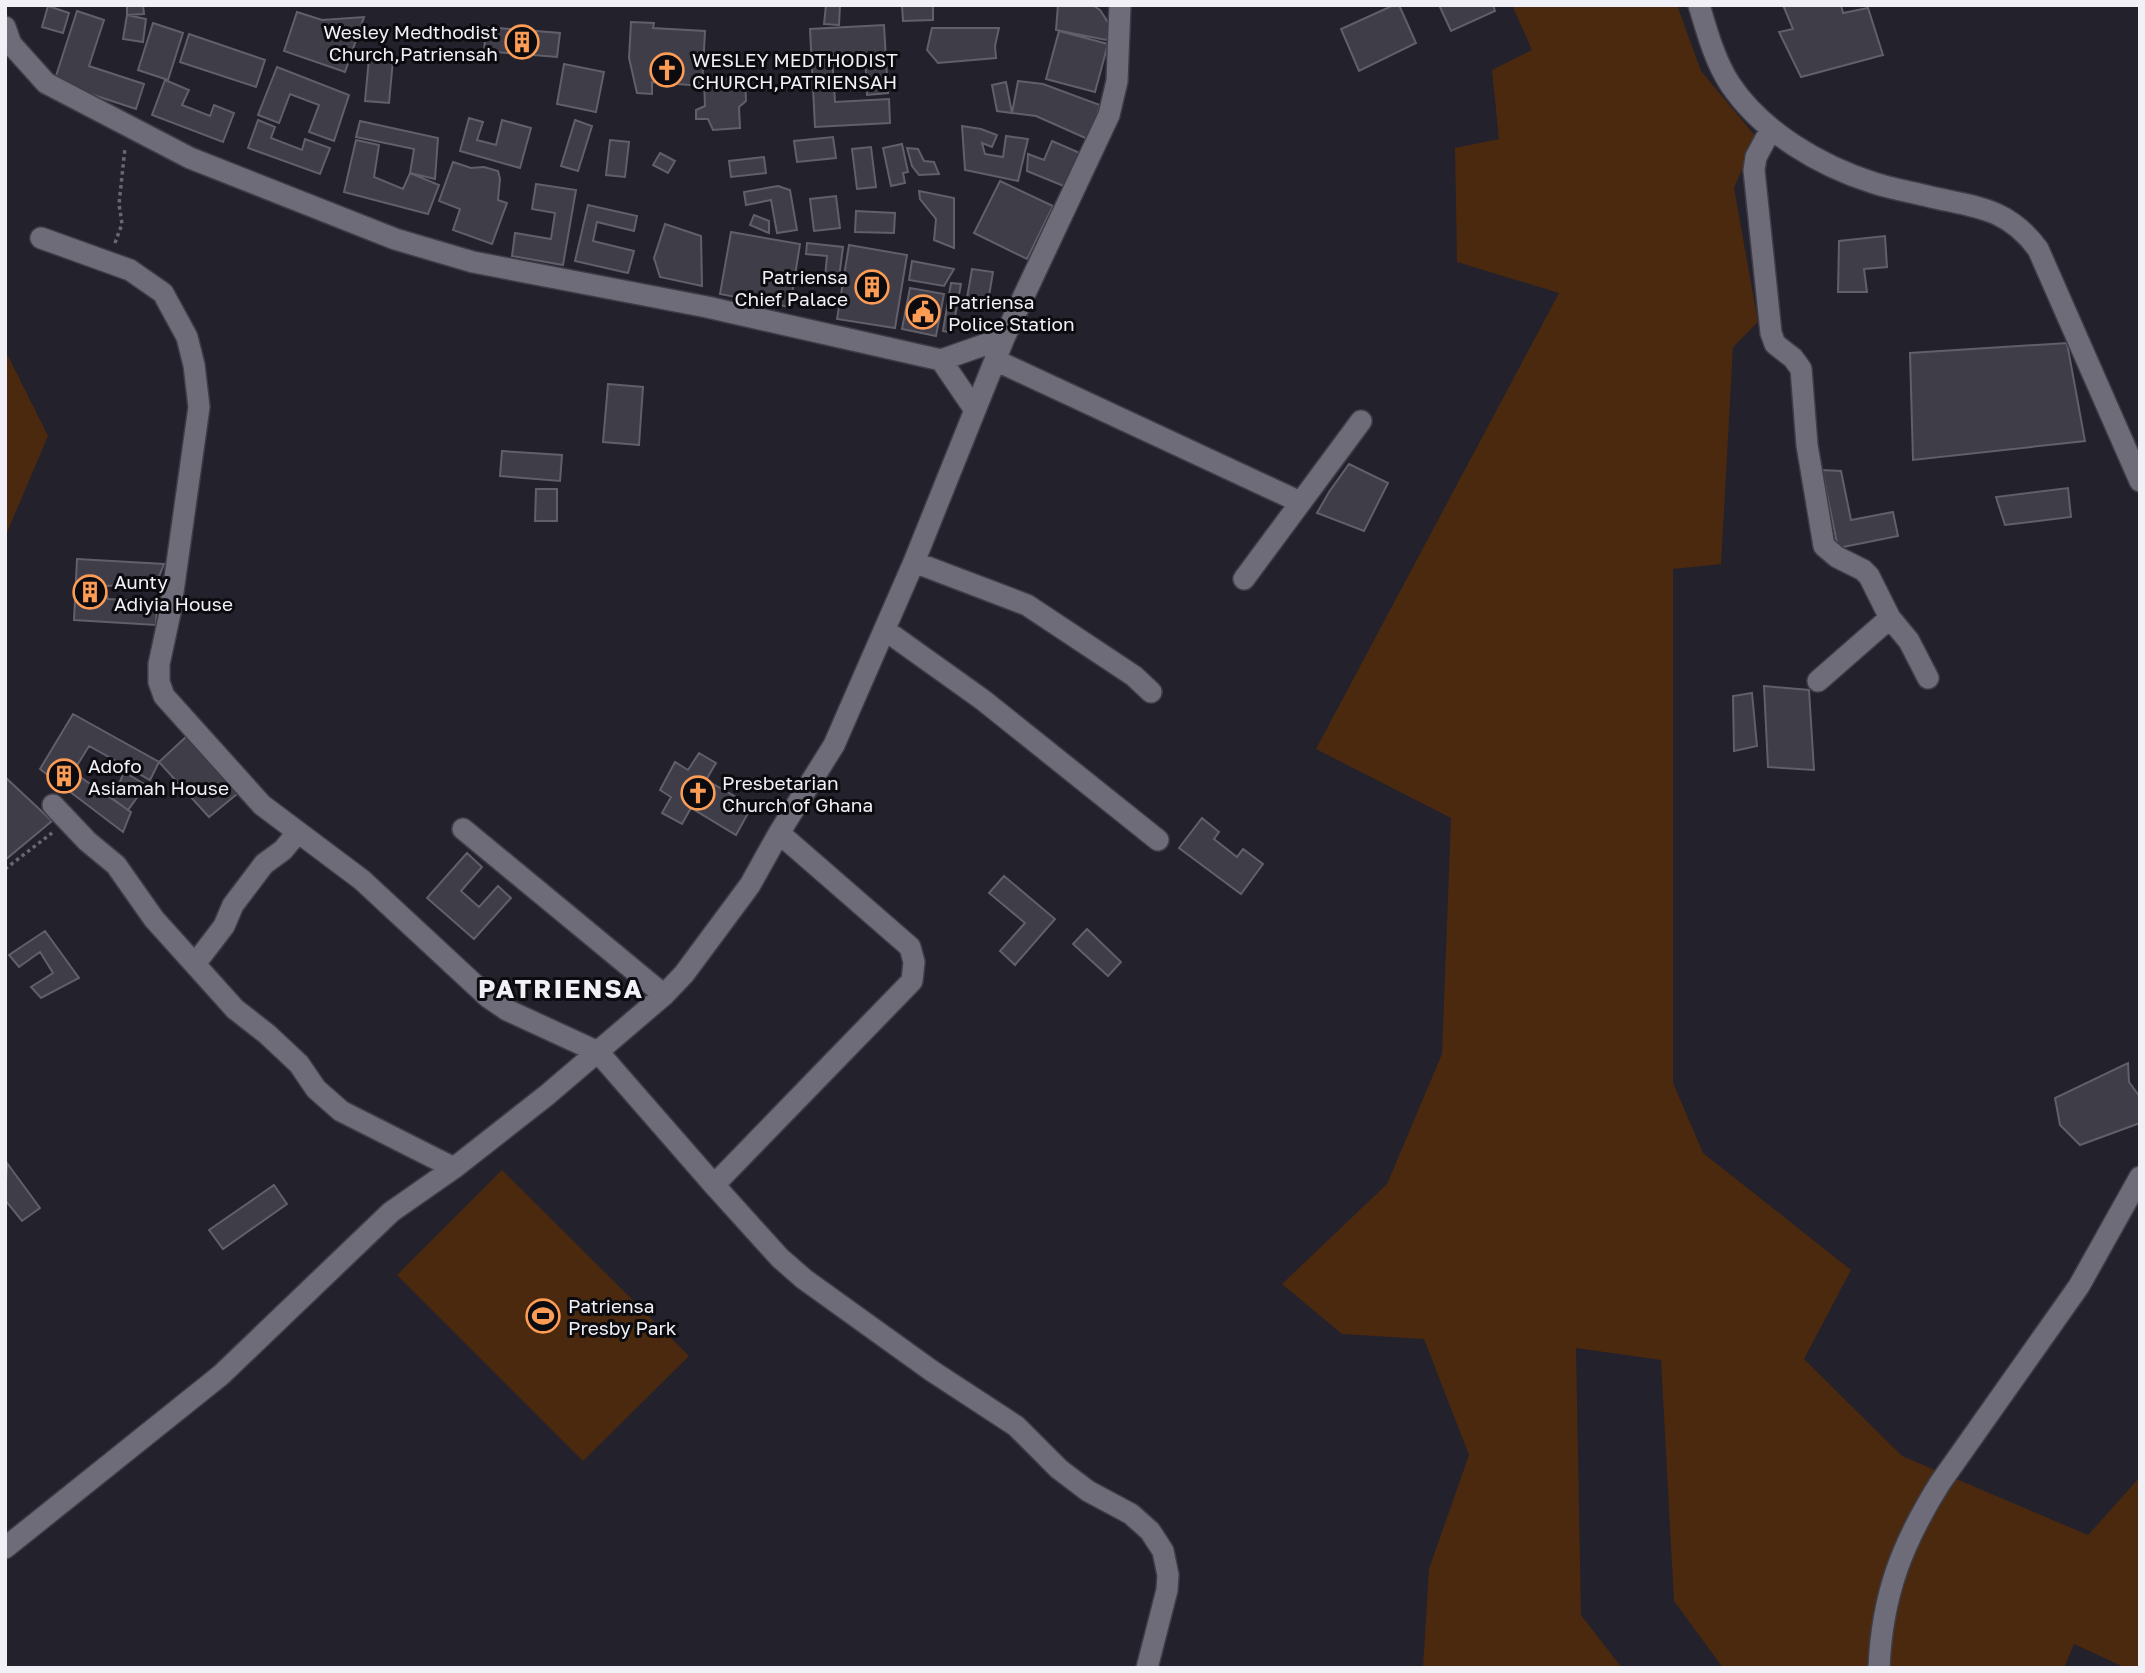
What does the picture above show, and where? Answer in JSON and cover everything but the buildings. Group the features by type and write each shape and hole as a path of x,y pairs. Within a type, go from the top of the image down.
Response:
{"street":[{"path":"5,1548 221,1375 391,1212 454,1168 664,995 684,974 750,885 834,745 914,562 1004,338 1109,115 1117,81 1121,5"},
{"path":"1699,5 1710,44 1730,84 1771,129 1810,154 1852,174 1874,183 1993,211 2027,234 2038,249 2140,481"},
{"path":"5,27 11,44 46,83 190,158 395,239 460,258 707,307 941,360 1004,338"},
{"path":"1771,129 1756,157 1754,178 1772,339 1801,369 1807,445 1824,546 1869,576 1890,618 1909,641 1928,678"},
{"path":"41,238 130,270 163,293 187,337 194,365 199,407 170,613 159,664 159,682 163,696 262,805 362,880 488,997 507,1010 598,1052 780,1258 804,1279 932,1371 1016,1426 1059,1469 1088,1491 1131,1514 1150,1531 1163,1551 1168,1575 1167,1590 1147,1668"},
{"path":"941,360 975,410"},
{"path":"995,360 1300,502"},
{"path":"1244,579 1361,421"},
{"path":"914,562 1027,605 1134,676 1151,691"},
{"path":"1818,681 1890,618"},
{"path":"885,630 984,700 1158,840"},
{"path":"60,813 87,841 116,865 153,919 235,1009 299,1064 316,1089 341,1111 454,1168"},
{"path":"463,829 664,995"},
{"path":"195,964 224,926 233,905 264,864 283,850 298,832"},
{"path":"714,1185 912,981 914,962 910,947 779,833"},
{"path":"1879,1668 1882,1627 1892,1581 1898,1561 1922,1512 2079,1286 2140,1177"}],"path":[{"path":"109,262 122,224 119,204 121,174 130,127"},
{"path":"5,869 60,813"}],"shaded area":[{"path":"1512,5 1677,5 1701,71 1756,137 1734,188 1758,322 1733,347 1721,564 1673,569 1673,1083 1703,1153 1851,1270 1804,1359 1902,1456 2088,1535 2140,1477 2140,1668 2126,1668 2074,1644 2064,1668 1723,1668 1674,1601 1661,1360 1576,1348 1581,1615 1622,1668 1423,1668 1429,1569 1469,1455 1424,1339 1342,1334 1282,1284 1387,1184 1442,1054 1451,818 1316,749 1559,293 1457,262 1455,148 1499,139 1492,70 1532,50"},
{"path":"5,350 48,436 5,537"},
{"name":"Patriensa Presby Park","path":"502,1170 689,1356 583,1461 397,1275"}],"place":[{"name":"Wesley Medthodist Church,Patriensah","path":"522,42"},
{"name":"WESLEY MEDTHODIST CHURCH,PATRIENSAH","path":"667,70"},
{"name":"Patriensa Chief Palace","path":"872,287"},
{"name":"Patriensa Police Station","path":"923,312"},
{"name":"Aunty Adiyia House","path":"90,592"},
{"name":"Adofo Asiamah House","path":"64,776"},
{"name":"Presbetarian Church of Ghana","path":"698,793"},
{"name":"Patriensa Presby Park","path":"543,1316"}],"district":[{"name":"PATRIENSA","path":"561,988"}]}
